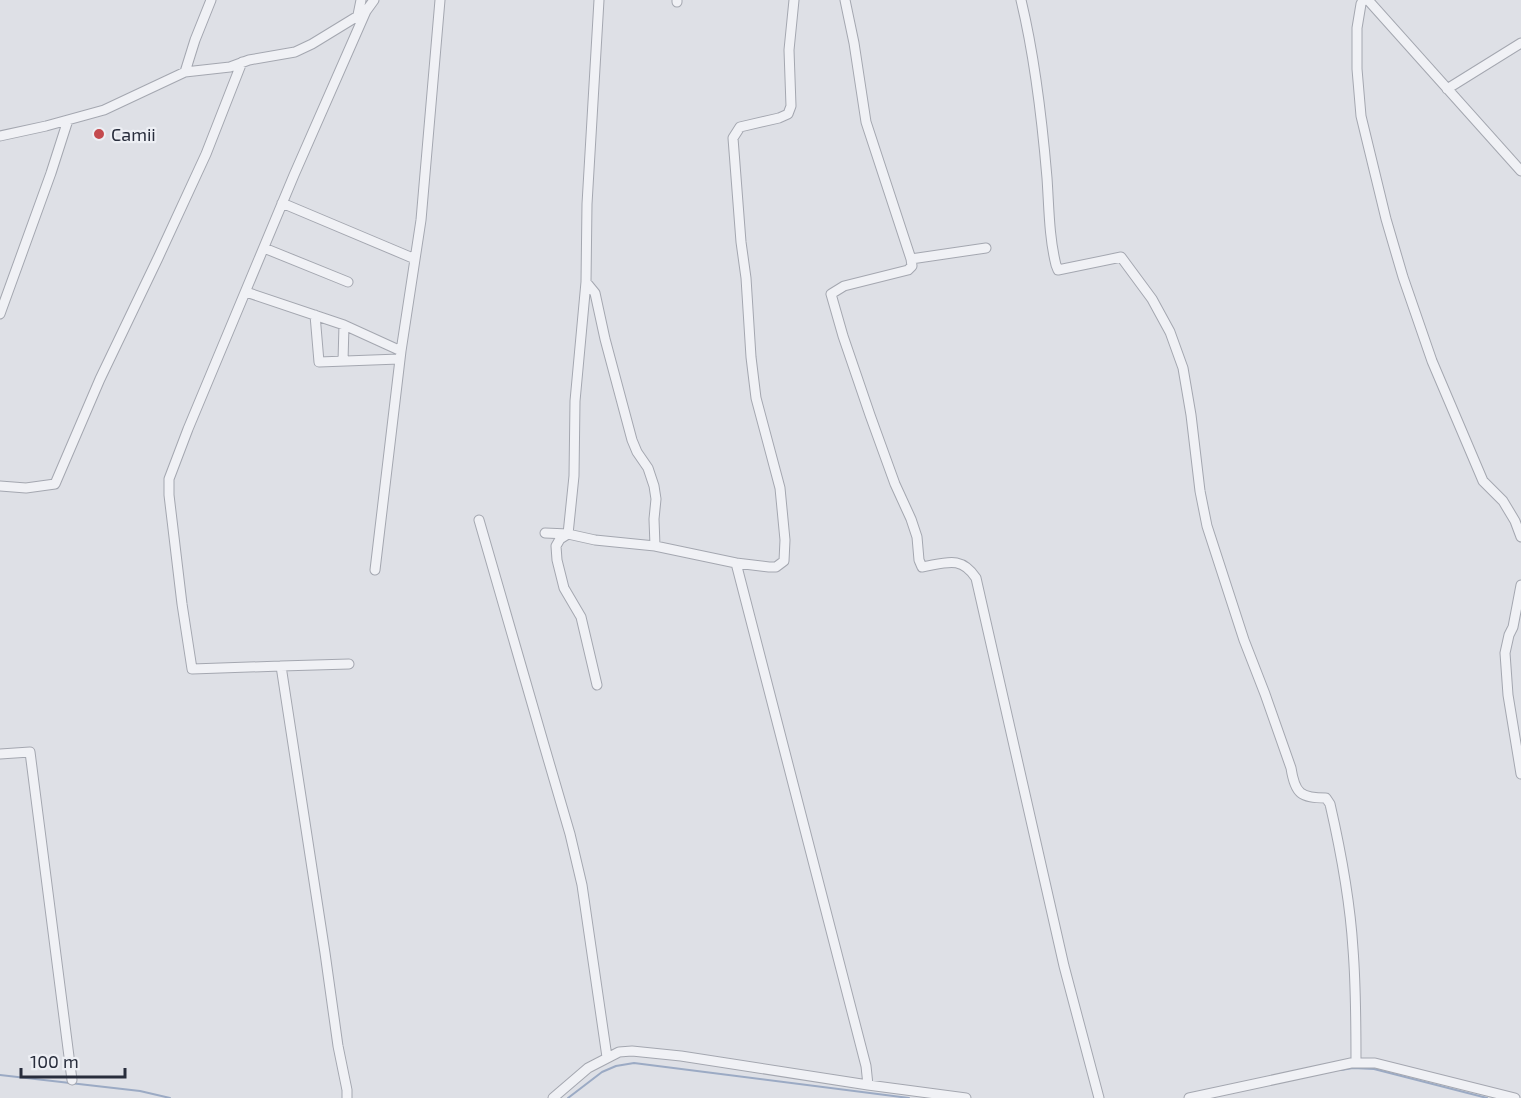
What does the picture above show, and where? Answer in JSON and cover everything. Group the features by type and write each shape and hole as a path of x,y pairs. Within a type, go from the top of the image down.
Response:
{"street":[{"path":"185,72 211,0"},
{"path":"349,664 192,669 182,604 169,479 362,13 361,0"},
{"path":"0,136 104,110 185,72 230,67 242,62 295,52 362,13 374,0"},
{"path":"375,570 400,355 421,220 440,0"},
{"path":"568,534 574,476 575,401 585,282 587,204 599,0"},
{"path":"544,533 568,534 595,540 654,546 736,563 769,567 776,567 784,561 785,540 780,488 756,398 751,357 733,138 740,127 788,114 791,106 789,50 794,0"},
{"path":"845,0 866,122 912,266 908,270 844,286 831,294 870,414 895,484 911,519 917,537 919,560 922,567 958,562 969,567 976,578 1064,966 1099,1098"},
{"path":"1021,0 1035,70 1056,265 1058,270 1121,256 1152,299 1170,332 1183,368 1200,491 1208,526 1244,640 1298,791 1309,798 1326,798 1330,804 1340,848 1351,929 1356,1009 1356,1063"},
{"path":"1363,0 1357,28 1357,69 1361,117 1403,277 1431,361 1483,481 1503,501 1521,537"},
{"path":"1368,0 1521,171"},
{"path":"1448,89 1521,43"},
{"path":"0,486 26,488 55,484 100,379 206,154 242,62"},
{"path":"0,314 68,120"},
{"path":"282,203 415,259"},
{"path":"264,248 348,282"},
{"path":"911,259 986,248"},
{"path":"585,282 595,293 632,440 652,478 656,499 654,546"},
{"path":"246,292 344,325 400,355"},
{"path":"315,315 319,362 400,355"},
{"path":"343,361 344,325"},
{"path":"478,520 580,875 607,1057"},
{"path":"568,534 555,546 556,560 564,588 581,617 597,685"},
{"path":"736,563 866,1066 868,1085"},
{"path":"1521,585 1517,626 1509,635 1505,653 1508,695 1521,774"},
{"path":"280,666 347,1098"},
{"path":"0,754 30,752 72,1080"},
{"path":"553,1098 588,1068 619,1052 632,1051 681,1056 966,1098"},
{"path":"1189,1098 1351,1063 1375,1063 1515,1098"}],"waterway":[{"path":"568,1098 602,1072 616,1066 634,1063 909,1098"},
{"path":"1341,1070 1374,1069 1487,1098"},
{"path":"0,1075 140,1091 170,1098"}],"place":[{"name":"Camii","path":"99,134"}]}
